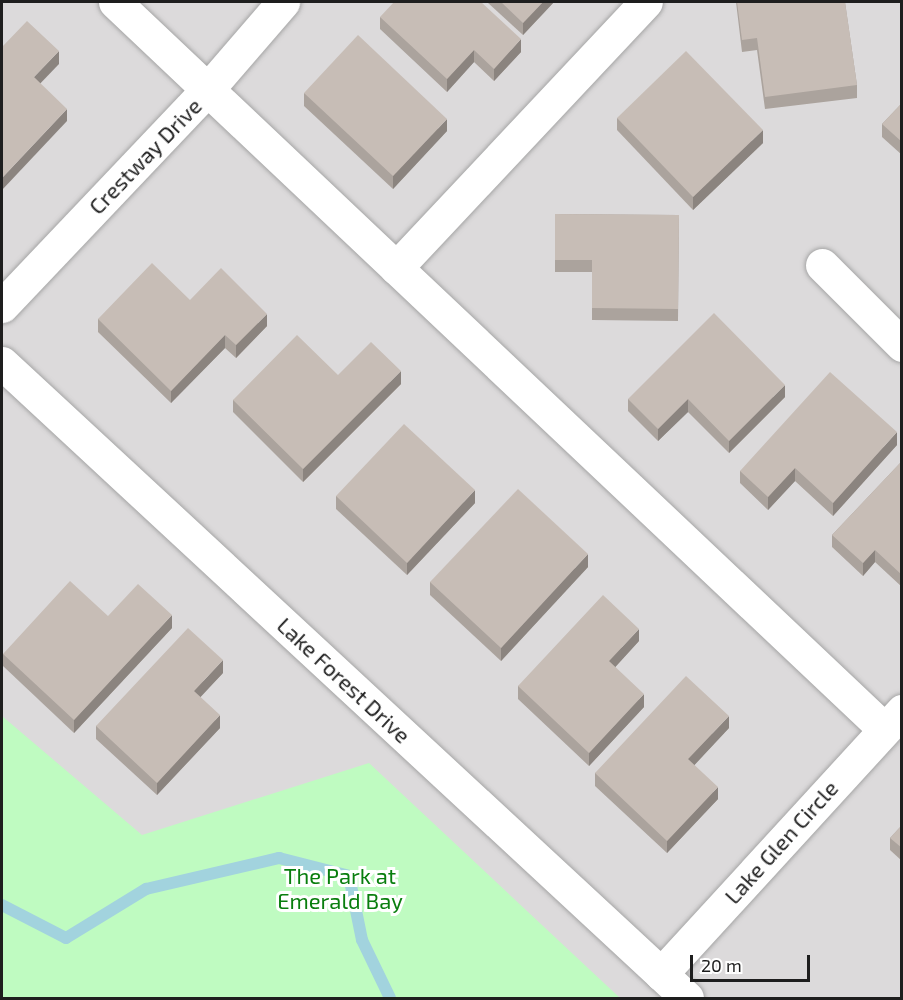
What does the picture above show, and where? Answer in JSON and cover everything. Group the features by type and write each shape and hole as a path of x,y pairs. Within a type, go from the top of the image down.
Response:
{"street":[{"path":"115,2 396,268 893,720"},
{"name":"Crestway Drive","path":"2,306 208,89 283,2"},
{"path":"396,268 646,2"},
{"path":"822,265 902,345"},
{"name":"Lake Forest Drive","path":"2,363 687,999"},
{"name":"Lake Glen Circle","path":"661,974 893,720"}],"shaded area":[{"path":"2,2 901,2 901,998 2,998"}],"green space":[{"name":"The Park at Emerald Bay","path":"2,716 142,835 369,763 620,998 2,998"}],"building":[{"path":"394,2 481,2 521,39 494,69 474,50 447,79 380,17"},
{"path":"501,2 543,2 523,23"},
{"path":"737,2 845,2 857,85 765,97 757,38 742,40"},
{"path":"27,21 59,51 34,77 67,109 2,178 2,47"},
{"path":"358,35 447,119 393,176 304,93"},
{"path":"686,51 763,130 693,197 617,118"},
{"path":"902,103 902,142 882,124"},
{"path":"555,214 679,215 678,309 592,308 592,260 555,260"},
{"path":"152,263 190,300 221,268 267,314 236,345 225,335 171,391 98,319"},
{"path":"714,313 785,385 729,441 688,399 658,429 628,399"},
{"path":"297,335 338,375 371,342 401,371 303,469 233,400"},
{"path":"830,372 897,432 833,503 795,468 768,497 740,471"},
{"path":"404,424 475,490 407,563 336,496"},
{"path":"902,461 902,575 875,550 863,563 832,535"},
{"path":"518,489 588,554 501,648 430,582"},
{"path":"70,581 108,616 138,584 172,615 74,720 3,654"},
{"path":"603,595 639,629 609,661 644,694 589,753 518,686"},
{"path":"188,628 223,660 194,691 220,715 157,783 96,726"},
{"path":"686,676 729,716 688,759 718,787 667,841 595,773"},
{"path":"902,825 902,848 890,838"}],"waterway":[{"path":"2,905 66,938 146,889 279,858 349,876 362,940 390,998"}]}
